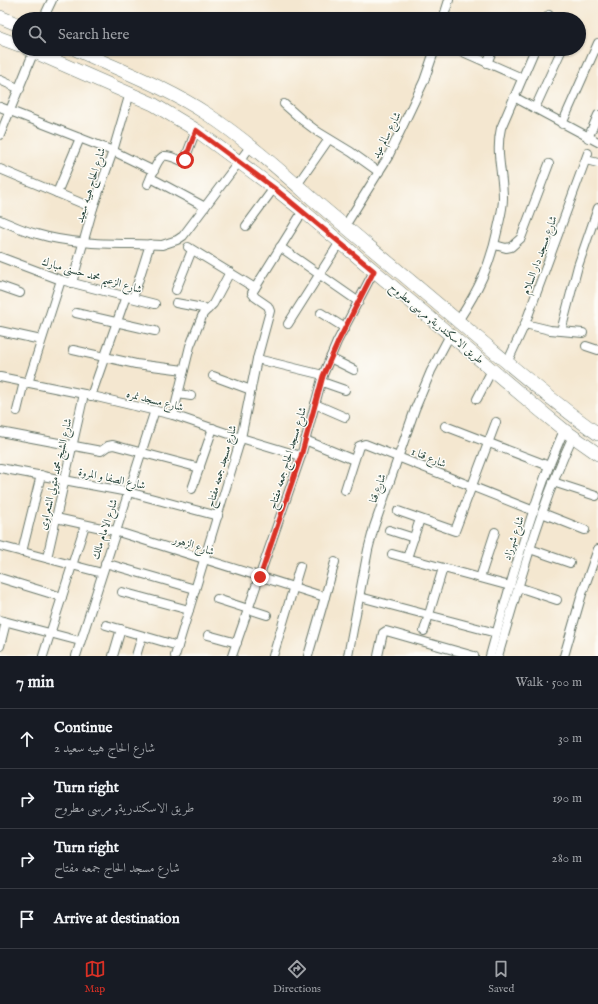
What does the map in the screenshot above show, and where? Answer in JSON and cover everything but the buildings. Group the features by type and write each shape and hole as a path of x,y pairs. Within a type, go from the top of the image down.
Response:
{"main road":[{"path":"0,17 12,21"},
{"path":"0,38 12,42"},
{"name":"طريق الاسكندرية, مرسى مطروح","path":"45,56 153,104 196,130 274,188 492,370 569,433 598,454"},
{"name":"طريق الاسكندرية, مرسى مطروح","path":"90,56 152,83 181,98 208,115 297,185 545,394 598,434"}],"street":[{"path":"47,12 52,0"},
{"path":"445,12 449,0"},
{"path":"562,124 598,43"},
{"path":"0,135 20,89 29,56"},
{"name":"شارع سالم عيد","path":"345,226 388,157 424,81 433,56"},
{"path":"472,56 522,78"},
{"path":"487,63 490,56"},
{"path":"458,321 483,280 494,245 503,206 498,139 501,128 532,56"},
{"path":"535,108 559,56"},
{"path":"0,80 20,89"},
{"name":"شارع الحاج هيبه سعيد","path":"72,283 93,208 113,151 130,93"},
{"path":"514,97 598,142"},
{"path":"284,104 302,120 379,172"},
{"path":"0,107 113,151 151,178 205,207"},
{"path":"588,138 598,115"},
{"path":"151,178 160,159 164,156 182,161 185,160 196,130"},
{"path":"57,193 80,138"},
{"path":"297,185 329,139"},
{"path":"0,220 38,235 84,242 162,245 177,240 183,236 250,147"},
{"name":"شارع مسجد دار السلام","path":"508,363 525,324 587,156 598,163"},
{"path":"494,245 506,248 510,247 521,238 549,164"},
{"path":"0,169 93,208"},
{"path":"246,226 274,188"},
{"path":"562,331 578,266 598,208"},
{"path":"176,290 190,249 255,288 302,211"},
{"path":"288,324 340,242"},
{"name":"شارع الشيخ محمد متولي الشعراوى","path":"47,558 73,445 88,395 105,358 117,322 129,297 150,244"},
{"path":"280,247 359,302"},
{"name":"شارع الزعيم محمد حسنى مبارك","path":"0,257 61,280 155,304"},
{"name":"شارع مسجد الحاج جمعه مفتاح","path":"232,656 301,456 322,379 330,358 374,271"},
{"path":"173,415 190,346 203,314 214,304 230,272"},
{"path":"17,411 61,280"},
{"path":"0,286 20,293"},
{"name":"شارع مسجد جمعه مفتاح","path":"175,656 241,438 257,359 270,308 253,296 252,293 255,288"},
{"path":"176,303 208,309"},
{"path":"76,313 155,331"},
{"path":"321,313 345,328"},
{"path":"525,324 562,331 583,333"},
{"path":"0,331 41,340"},
{"name":"شارع قنا","path":"348,656 374,527 422,390 450,335"},
{"path":"586,346 598,350"},
{"path":"73,350 105,358 184,370"},
{"path":"330,358 354,370"},
{"path":"257,359 322,379 345,390"},
{"path":"477,399 492,370"},
{"path":"213,376 251,390"},
{"name":"شارع مسجد نمره","path":"0,377 155,410 301,456"},
{"path":"178,394 191,396"},
{"path":"315,404 345,417"},
{"name":"شارع الامام مالك","path":"76,656 155,410"},
{"path":"398,511 455,531 496,422"},
{"path":"446,426 549,466"},
{"path":"192,489 213,428"},
{"path":"0,432 101,451 108,446 113,445 141,451 200,468"},
{"name":"شارع شهرزاد","path":"490,656 496,633 530,550 549,466 569,433"},
{"name":"شارع شهرزاد","path":"498,656 514,587 538,512 553,482 569,433"},
{"path":"305,440 354,460"},
{"name":"شارع قنا 1","path":"345,490 359,446 361,444 365,444 585,530"},
{"name":"شارع الصفا و المروة","path":"0,468 128,492 218,516"},
{"path":"22,552 41,475"},
{"path":"553,482 596,496"},
{"name":"شارع الزهور","path":"56,518 115,531 325,597"},
{"path":"407,558 420,519"},
{"path":"43,656 86,525"},
{"path":"389,530 414,538"},
{"path":"480,578 495,532"},
{"path":"0,546 102,573"},
{"path":"564,656 582,594 598,549"},
{"path":"530,550 570,563"},
{"path":"392,554 557,600"},
{"path":"308,656 335,562"},
{"path":"105,563 195,589"},
{"path":"273,656 300,566"},
{"path":"424,631 443,568"},
{"path":"0,578 62,597"},
{"path":"122,592 189,610"},
{"path":"360,597 496,633"},
{"path":"217,599 267,615"},
{"path":"0,646 3,621 80,641"},
{"path":"106,625 178,646"},
{"path":"114,656 121,630"},
{"path":"378,656 383,633 386,631 474,656"},
{"path":"208,635 237,643"},
{"path":"136,656 142,636"}],"route":[{"path":"185,160 196,130 274,188 374,271 330,358 323,376 301,456 260,577"}]}
